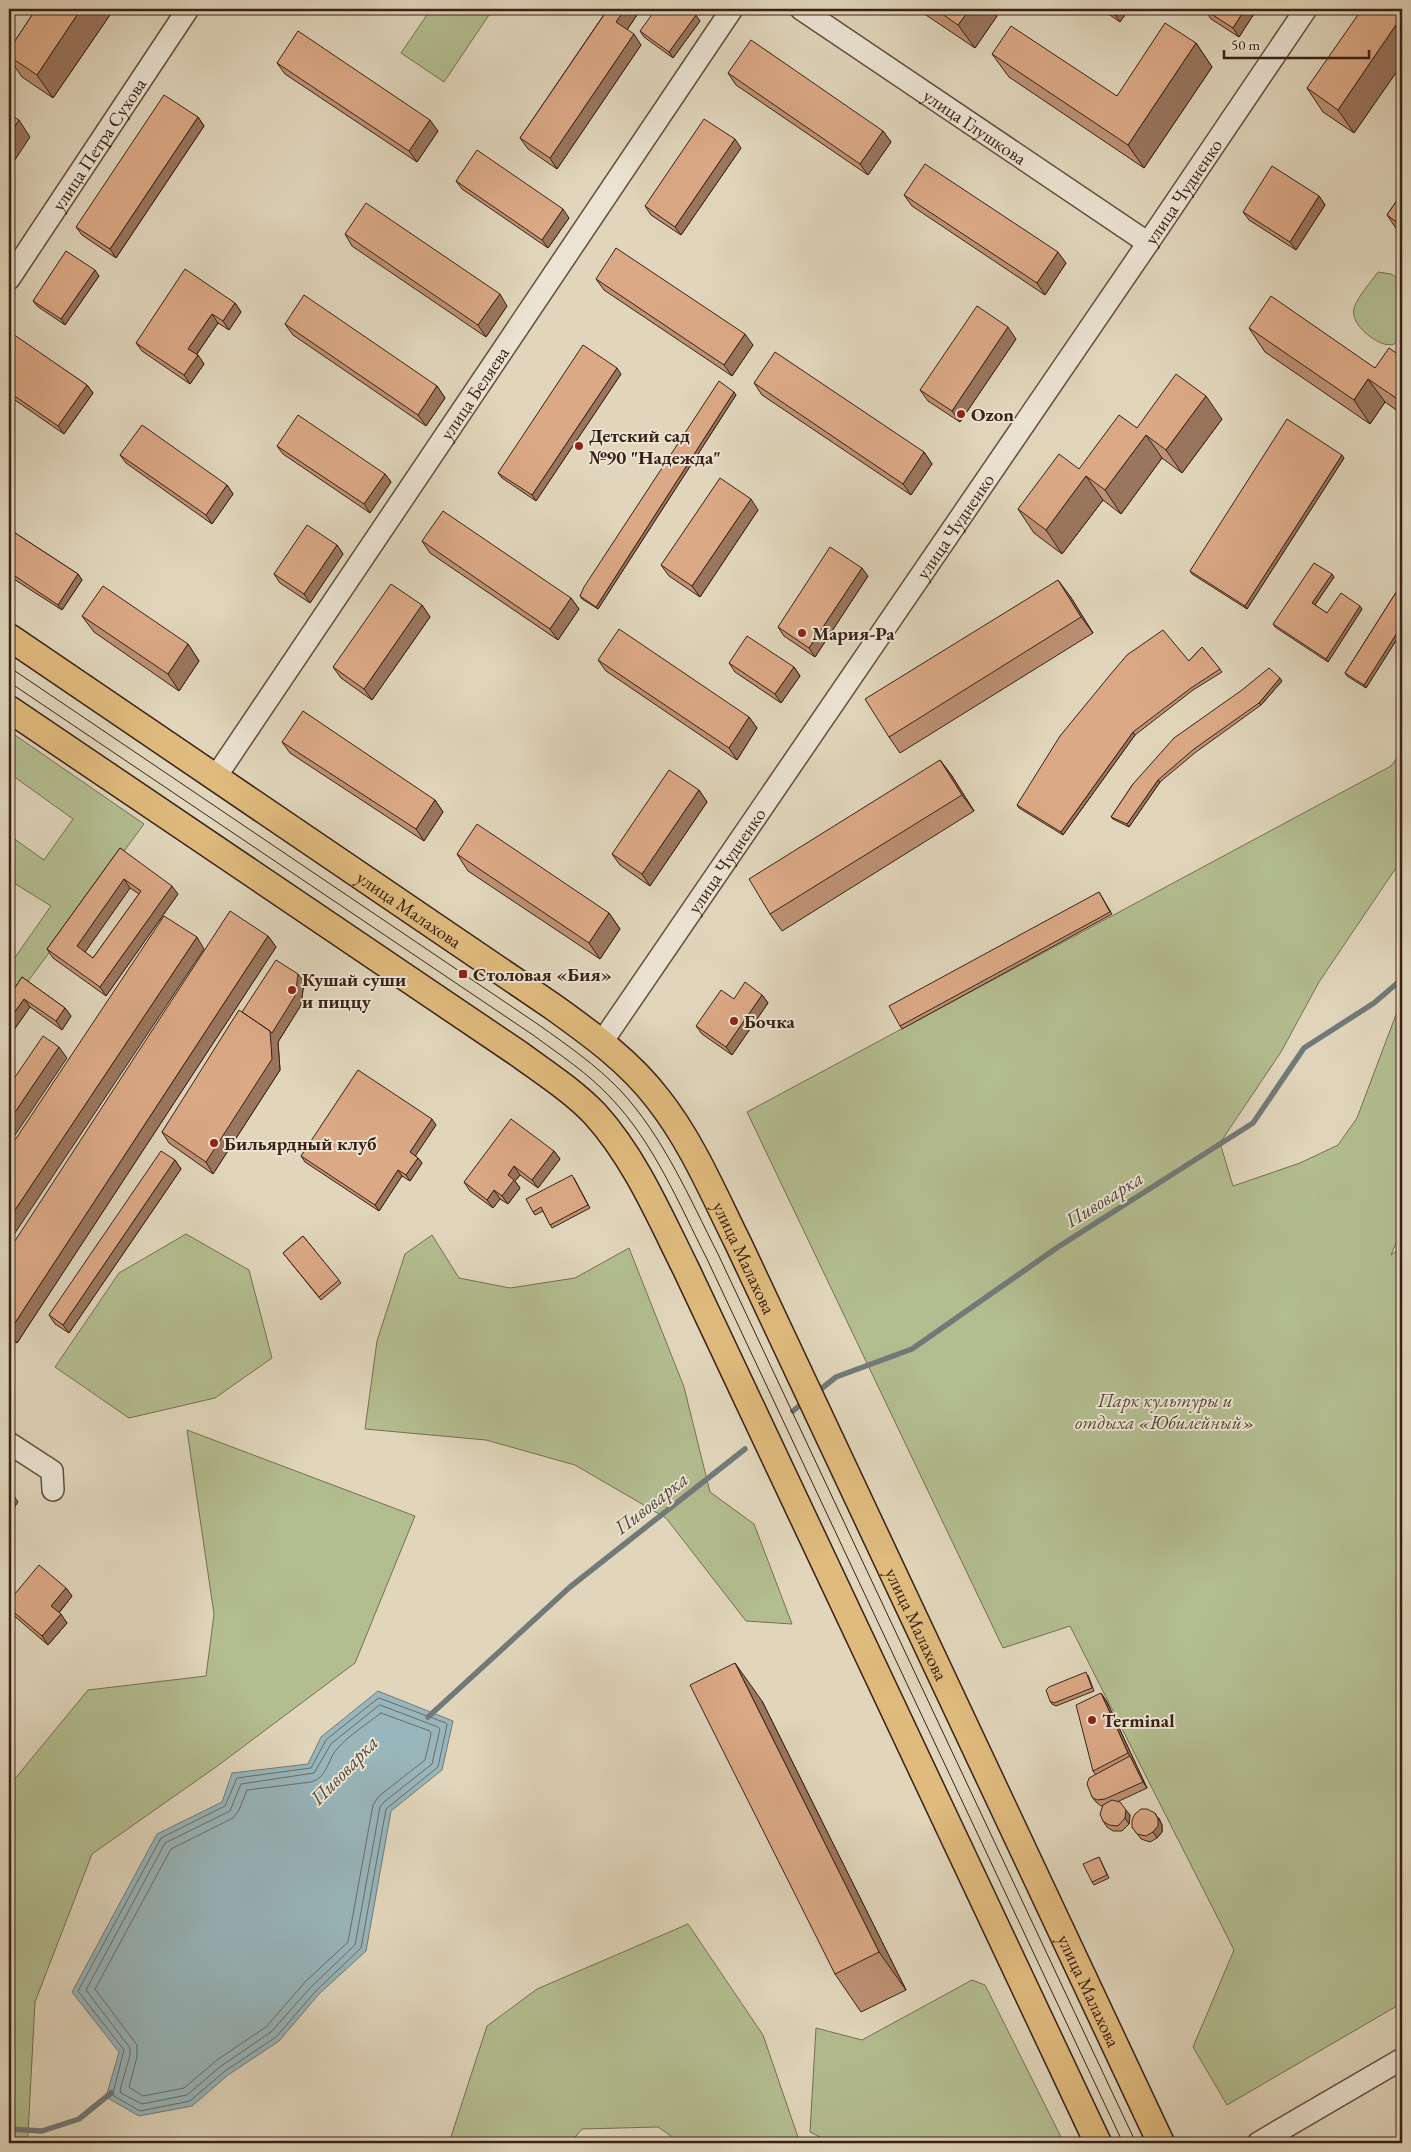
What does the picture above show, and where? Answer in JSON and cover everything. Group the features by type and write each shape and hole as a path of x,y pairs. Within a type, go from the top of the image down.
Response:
{"main road":[{"name":"улица Малахова","path":"9,638 552,1006 602,1042 636,1074 659,1100 683,1137 734,1234 1161,2143"},
{"path":"9,709 519,1054 567,1089 595,1114 615,1140 637,1175 686,1270 1098,2143"}],"street":[{"name":"улица Петра Сухова","path":"9,279 188,9"},
{"name":"улица Беляева","path":"215,778 732,9"},
{"name":"улица Глушкова","path":"802,9 1148,243"},
{"name":"улица Чудненко","path":"602,1042 1306,9"},
{"path":"9,1443 52,1471 53,1490"},
{"path":"1258,2143 1402,2059"}],"green space":[{"path":"431,9 493,9 444,82 401,53"},
{"path":"1378,272 1391,274 1402,281 1402,340 1389,345 1379,342 1368,335 1358,325 1354,314 1354,308 1358,299"},
{"path":"9,731 144,824 9,1007 9,966 51,906 9,880 9,835 44,860 73,819 9,773"},
{"name":"Парк культуры и отдыха «Юбилейный»","path":"1402,751 1402,859 1319,982 1281,1052 1220,1143 1233,1186 1300,1163 1338,1145 1357,1118 1397,1012 1402,1008 1402,1229 1391,1255 1402,1247 1402,2003 1227,2105 1193,2047 1234,1950 1070,1626 1003,1648 747,1112 1391,766"},
{"path":"186,1234 249,1270 272,1358 215,1398 129,1418 55,1367 119,1273"},
{"path":"432,1235 459,1278 510,1288 575,1278 629,1248 684,1387 710,1492 754,1524 792,1624 746,1621 666,1518 575,1465 486,1440 365,1429 377,1341 405,1254"},
{"path":"187,1430 415,1516 355,1663 216,1767 92,1854 35,2002 28,2134 25,2143 9,2143 9,1786 88,1690 206,1676 214,1614"},
{"path":"688,1924 763,2035 800,2143 681,2143 658,2127 582,2129 570,2143 449,2143 487,2026 537,1989"},
{"path":"972,1980 985,1985 1064,2143 832,2143 810,2132 816,2028 862,2040"}],"water":[{"path":"378,1691 453,1721 442,1770 391,1811 366,1951 319,1994 279,2041 228,2075 192,2106 139,2116 106,2097 119,2052 72,1992 157,1834 222,1802 232,1773 308,1764 321,1737"}],"building":[{"path":"36,9 81,9 37,75 9,56 9,50"},
{"path":"608,9 625,9 616,22 634,34 550,158 520,138"},
{"path":"656,9 686,9 696,15 669,52 640,31"},
{"path":"935,9 970,9 958,25"},
{"path":"1105,9 1121,9 1116,16"},
{"path":"1206,9 1245,9 1233,28"},
{"path":"1362,9 1402,9 1402,16 1338,110 1307,88"},
{"path":"1165,23 1196,43 1128,145 992,54 1011,26 1117,96"},
{"path":"298,31 430,120 409,151 277,63"},
{"path":"751,40 883,131 860,164 728,73"},
{"path":"164,95 198,117 110,249 76,227"},
{"path":"9,114 19,120 9,135"},
{"path":"704,119 735,139 675,227 645,206"},
{"path":"477,150 563,209 542,240 456,181"},
{"path":"925,164 1058,252 1037,283 904,195"},
{"path":"1272,166 1319,196 1290,242 1243,212"},
{"path":"1402,193 1402,226 1387,215"},
{"path":"366,203 500,294 478,325 345,234"},
{"path":"616,248 745,334 724,365 596,279"},
{"path":"66,251 95,270 61,319 33,301"},
{"path":"185,269 235,303 223,321 212,314 188,349 198,355 184,375 136,343"},
{"path":"304,295 437,386 418,415 285,324"},
{"path":"1271,296 1375,368 1389,348 1402,357 1402,402 1368,379 1354,400 1249,328"},
{"path":"977,306 1008,327 952,411 920,390"},
{"path":"10,332 87,385 58,426 9,392"},
{"path":"583,345 617,368 532,495 498,473"},
{"path":"775,352 924,452 903,484 754,383"},
{"path":"1176,374 1206,396 1166,450 1146,435 1105,490 1086,476 1046,530 1018,509 1059,454 1079,469 1119,415 1137,428"},
{"path":"719,381 734,392 596,607 580,596 584,587"},
{"path":"298,415 385,474 364,504 277,446"},
{"path":"1287,419 1342,455 1245,606 1190,571"},
{"path":"142,425 227,485 206,515 120,455"},
{"path":"720,478 751,499 692,586 661,565"},
{"path":"443,511 571,598 550,629 422,541"},
{"path":"307,525 337,545 304,594 274,574"},
{"path":"9,529 78,574 58,605 9,572"},
{"path":"830,547 862,568 809,648 778,627"},
{"path":"1314,563 1332,574 1312,603 1327,613 1341,593 1360,606 1326,659 1273,624"},
{"path":"1058,580 1081,617 889,737 865,699"},
{"path":"1402,583 1402,625 1364,685 1345,673"},
{"path":"391,584 422,605 364,689 333,667"},
{"path":"103,586 188,644 168,674 82,616"},
{"path":"619,629 749,717 729,748 598,660"},
{"path":"1163,630 1189,661 1202,647 1220,669 1191,688 1133,732 1061,832 1017,805 1060,736 1110,675 1127,655"},
{"path":"747,636 794,667 775,694 729,663"},
{"path":"1269,668 1280,678 1259,703 1194,749 1158,780 1127,824 1111,817 1133,784 1174,738 1242,690"},
{"path":"303,711 435,800 416,829 282,742"},
{"path":"940,760 962,795 770,914 749,879"},
{"path":"669,770 699,790 642,874 612,854"},
{"path":"477,824 609,913 589,943 457,854"},
{"path":"120,848 172,886 100,987 47,949","holes":["124,879 141,891 93,958 77,946"]},
{"path":"1099,892 1110,912 900,1026 889,1006"},
{"path":"230,911 268,936 9,1332 9,1250"},
{"path":"164,916 197,937 9,1219 9,1149"},
{"path":"276,960 298,974 295,996 272,1033 242,1012"},
{"path":"22,977 65,1008 56,1021 24,999 9,1020 9,997"},
{"name":"Бочка","path":"745,982 762,995 726,1047 696,1026 721,990 734,999"},
{"path":"239,1010 270,1031 272,1059 206,1162 162,1132"},
{"path":"43,1036 59,1047 9,1121 9,1086"},
{"path":"358,1070 432,1119 410,1152 418,1158 406,1175 398,1170 375,1205 301,1156"},
{"path":"511,1119 554,1151 532,1180 514,1166 508,1175 514,1180 502,1196 494,1190 487,1200 464,1182"},
{"path":"161,1151 175,1160 63,1325 49,1315"},
{"path":"572,1175 588,1205 550,1225 541,1207 533,1212 526,1199"},
{"path":"303,1236 339,1280 319,1297 283,1253"},
{"path":"9,1492 14,1496 9,1504"},
{"path":"39,1565 66,1588 51,1606 61,1614 42,1636 9,1608 9,1601"},
{"path":"735,1663 879,1952 835,1974 690,1685"},
{"path":"1086,1672 1092,1688 1054,1703 1050,1701 1046,1690 1049,1687"},
{"path":"1101,1693 1128,1753 1093,1771 1076,1705"},
{"path":"1130,1756 1143,1782 1105,1799 1097,1800 1092,1797 1087,1784 1089,1778"},
{"path":"1112,1800 1120,1802 1126,1810 1125,1818 1118,1826 1109,1825 1103,1821 1100,1814 1103,1805"},
{"path":"1141,1809 1147,1809 1155,1813 1158,1819 1158,1826 1146,1836 1137,1834 1132,1827 1132,1820 1135,1814"},
{"path":"1099,1857 1107,1875 1092,1882 1083,1864"}],"waterway":[{"name":"Пивоварка","path":"816,1393 836,1377 912,1349 1058,1247 1253,1123 1304,1048 1374,1003 1402,979"},
{"name":"Пивоварка","path":"793,1411 805,1401"},
{"name":"Пивоварка","path":"428,1717 570,1587 745,1449"},
{"name":"Пивоварка","path":"9,2129 42,2131 79,2119 111,2093"}],"tram line":[{"path":"9,667 539,1025 601,1072 635,1108 662,1147 686,1189 718,1254 1136,2143"},
{"path":"9,682 533,1035 593,1080 611,1098 640,1134 665,1175 707,1259 1123,2143"}],"place":[{"name":"Ozon","path":"961,414"},
{"name":"Детский сад №90 \"Надежда\"","path":"579,446"},
{"name":"Мария-Ра","path":"802,633"},
{"name":"Столовая «Бия»","path":"463,974"},
{"name":"Кушай суши и пиццу","path":"292,990"},
{"name":"Бочка","path":"734,1021"},
{"name":"Бильярдный клуб","path":"214,1143"},
{"name":"Terminal","path":"1092,1720"}]}
